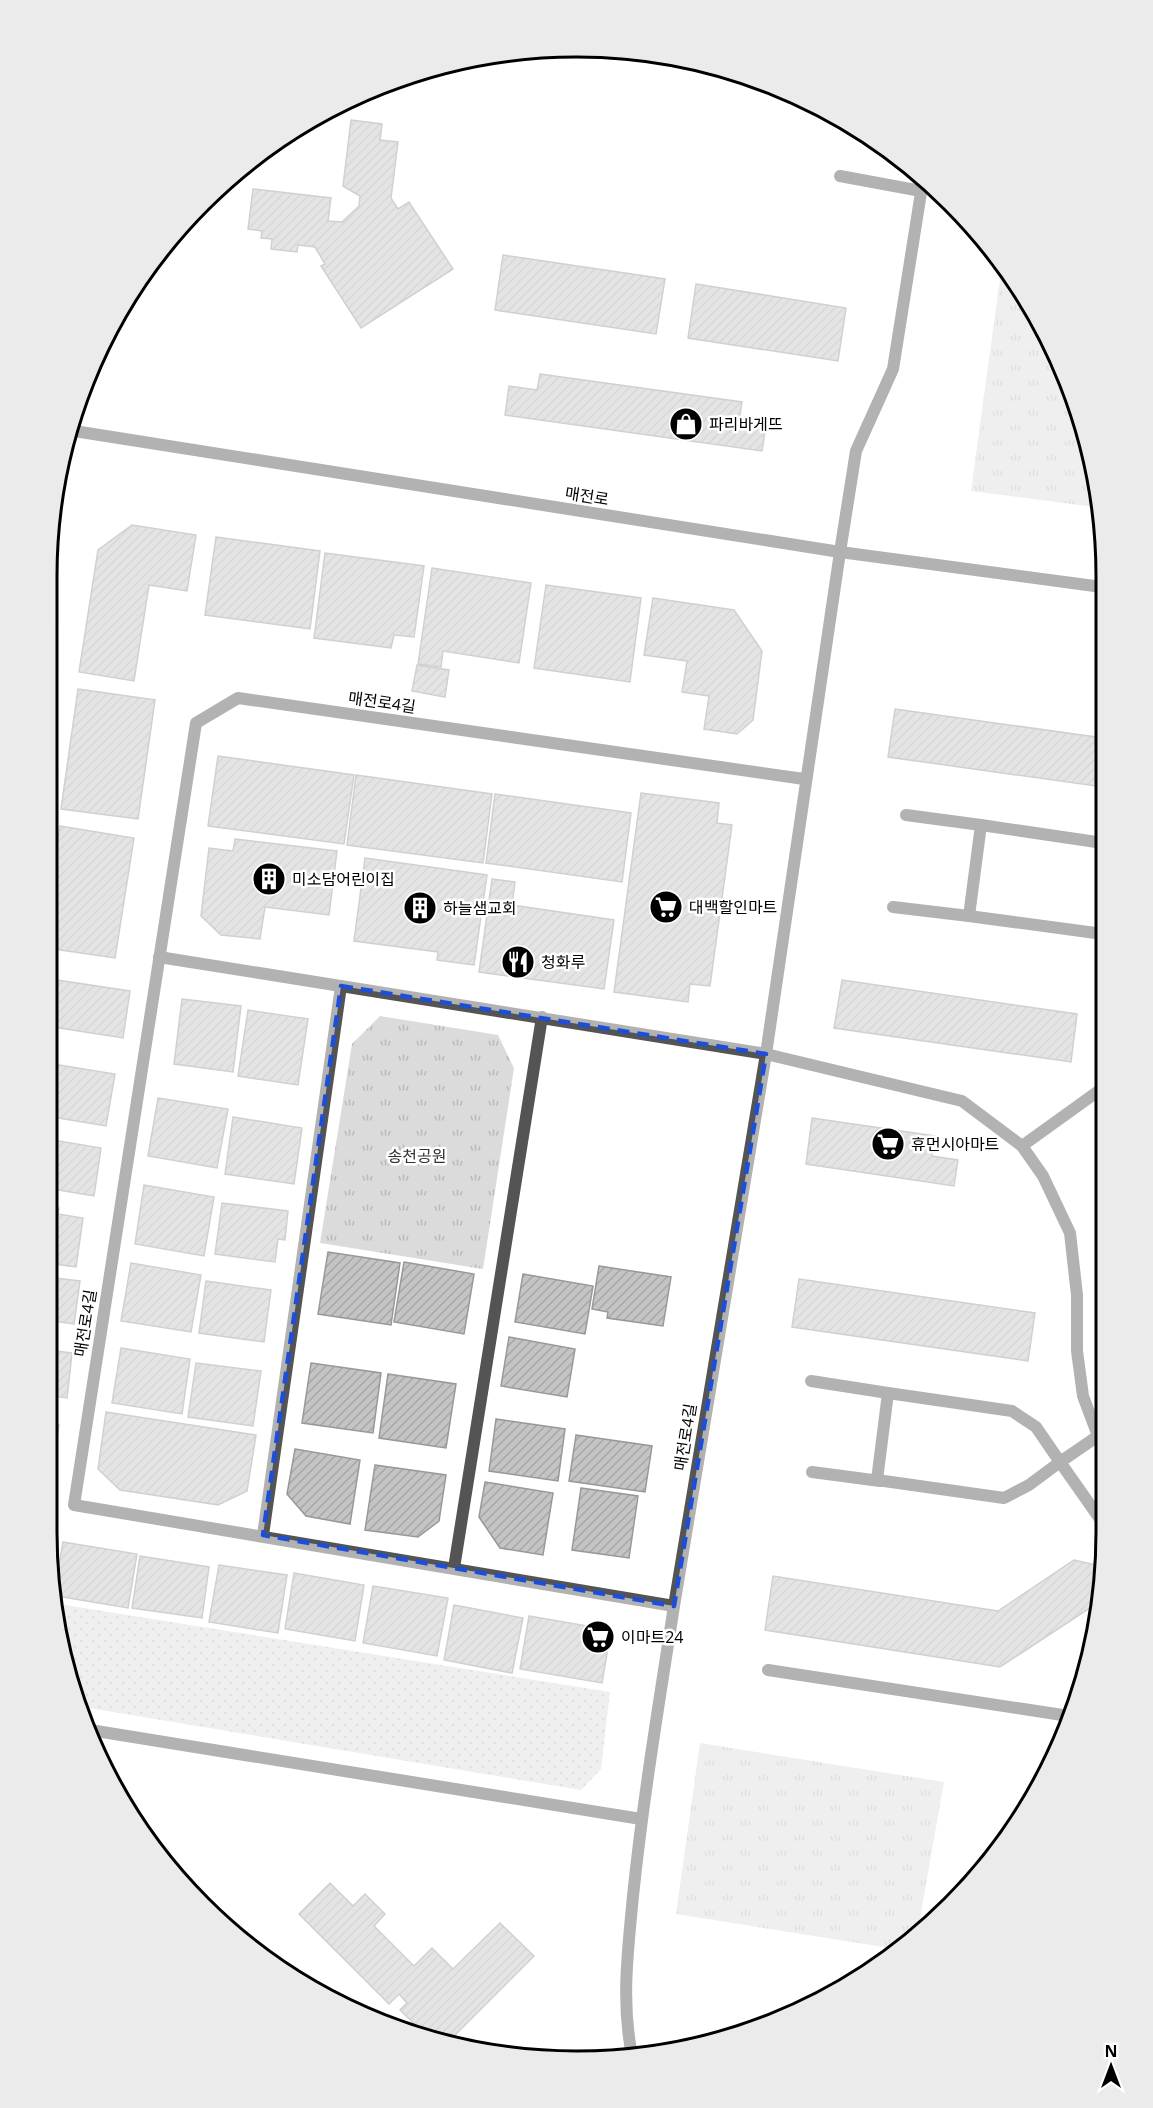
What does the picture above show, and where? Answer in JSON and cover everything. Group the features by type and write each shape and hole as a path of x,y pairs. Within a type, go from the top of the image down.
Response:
{"street":[{"path":"840,176 918,186"},
{"name":"매전로4길","path":"804,779 238,698 196,723 74,1505 674,1606 766,1054 804,779 856,451 893,369 922,188"},
{"name":"매전로","path":"78,432 840,552 1096,586"},
{"path":"906,815 1096,842"},
{"path":"969,915 981,825"},
{"path":"893,907 1096,933"},
{"path":"159,957 766,1054 962,1101 1022,1146 1042,1176 1070,1233 1077,1295 1077,1351 1083,1396 1096,1426"},
{"path":"263,1535 341,986"},
{"path":"454,1568 542,1017"},
{"path":"1022,1146 1096,1093"},
{"path":"811,1381 1012,1411 1036,1428 1096,1513"},
{"path":"880,1481 877,1480 888,1393"},
{"path":"812,1472 1004,1498 1029,1485 1060,1462 1096,1443"},
{"path":"631,2048 626,2020 626,1972 641,1819 674,1606"},
{"path":"768,1670 1062,1715"},
{"path":"98,1731 641,1819"}],"highlighted area":[{"path":"341,986 766,1054 674,1606 263,1535"}],"green space":[{"path":"1000,277 1026,317 1056,378 1078,442 1092,507 971,491"},
{"name":"송천공원","path":"380,1016 498,1035 514,1068 483,1269 320,1243 352,1044"},
{"path":"62,1604 610,1692 601,1769 581,1790 89,1708 75,1666"},
{"path":"700,1743 944,1782 919,1922 888,1948 676,1914"}],"building":[{"path":"351,120 382,124 380,140 398,142 391,198 398,209 409,202 453,269 361,328 321,266 325,264 315,247 298,245 297,252 271,249 272,239 261,238 262,231 248,229 253,189 331,198 328,221 342,222 359,206 360,196 343,186"},
{"path":"503,255 665,279 656,334 495,310"},
{"path":"696,284 846,308 838,361 688,338"},
{"path":"540,374 742,402 739,421 766,425 762,451 505,415 509,386 537,390"},
{"path":"132,525 196,535 187,591 149,585 134,681 79,672 98,550"},
{"path":"216,537 320,551 310,629 205,615"},
{"path":"325,553 424,566 414,637 394,635 391,648 314,638"},
{"path":"432,568 531,583 519,663 443,651 441,667 418,664"},
{"path":"546,585 641,598 630,682 534,668"},
{"path":"653,598 734,610 762,651 753,720 737,734 704,729 709,696 682,692 687,661 644,655"},
{"path":"417,665 449,670 445,697 412,691"},
{"path":"78,689 155,700 138,819 61,809"},
{"path":"895,709 1096,737 1096,786 888,757"},
{"path":"218,756 354,775 344,844 208,826"},
{"path":"356,775 492,794 483,863 347,845"},
{"path":"641,793 719,803 717,823 732,825 710,986 690,984 688,1002 614,992"},
{"path":"495,794 631,813 622,882 486,863"},
{"path":"60,826 134,838 115,958 57,949 57,845"},
{"name":"미소담어린이집","path":"235,839 337,851 329,915 265,907 260,939 221,935 201,916 209,848 233,851"},
{"name":"하늘샘교회","path":"365,858 487,875 474,965 437,960 438,952 354,941"},
{"path":"492,879 515,882 512,905 614,920 604,989 479,972"},
{"path":"57,980 130,991 123,1038 57,1028"},
{"path":"842,980 1077,1014 1071,1062 834,1028"},
{"path":"182,999 241,1006 233,1072 174,1064"},
{"path":"248,1010 308,1019 298,1085 238,1076"},
{"path":"57,1065 115,1074 106,1126 57,1118"},
{"path":"158,1098 228,1109 217,1168 148,1156"},
{"path":"233,1117 302,1128 294,1184 225,1174"},
{"path":"812,1118 935,1136 932,1156 958,1160 954,1186 806,1164"},
{"path":"57,1141 101,1148 94,1196 57,1190"},
{"path":"144,1185 214,1197 204,1256 135,1244"},
{"path":"222,1203 288,1211 285,1240 278,1239 275,1262 215,1254"},
{"path":"57,1208 59,1208 58,1214 83,1218 76,1267 57,1264"},
{"path":"328,1252 400,1263 391,1325 318,1314"},
{"path":"404,1262 474,1274 464,1334 394,1322"},
{"path":"131,1263 201,1275 191,1332 121,1321"},
{"path":"599,1266 671,1277 663,1326 607,1318 608,1312 592,1309"},
{"path":"523,1274 593,1286 585,1334 515,1322"},
{"path":"57,1278 80,1281 74,1324 57,1321"},
{"path":"799,1279 1035,1313 1028,1361 792,1327"},
{"path":"206,1281 271,1290 264,1342 199,1333"},
{"path":"509,1337 575,1349 567,1397 501,1386"},
{"path":"121,1348 190,1359 182,1414 112,1403"},
{"path":"57,1351 72,1353 67,1398 57,1396"},
{"path":"196,1363 261,1371 253,1426 188,1417"},
{"path":"311,1363 381,1373 373,1433 302,1423"},
{"path":"388,1374 456,1384 446,1448 379,1438"},
{"path":"106,1412 256,1435 247,1491 218,1505 120,1490 98,1469"},
{"path":"496,1419 565,1429 558,1481 489,1471"},
{"path":"576,1435 652,1446 645,1492 569,1481"},
{"path":"295,1449 360,1460 350,1524 306,1516 287,1494"},
{"path":"375,1465 446,1475 439,1521 418,1537 365,1530"},
{"path":"485,1482 553,1493 543,1555 500,1548 479,1517"},
{"path":"581,1488 638,1496 629,1558 572,1550"},
{"path":"63,1542 137,1554 128,1608 61,1597 58,1567"},
{"path":"140,1556 209,1567 202,1618 132,1608"},
{"path":"1074,1560 1095,1565 1090,1608 1000,1667 765,1630 773,1576 998,1611"},
{"path":"219,1565 287,1575 278,1633 209,1622"},
{"path":"294,1573 364,1585 355,1641 285,1629"},
{"path":"373,1586 448,1598 437,1656 363,1643"},
{"path":"454,1605 523,1618 512,1673 444,1660"},
{"path":"529,1616 611,1630 602,1683 520,1669"},
{"path":"330,1883 353,1906 365,1894 385,1914 374,1926 414,1966 432,1948 453,1969 500,1923 534,1956 454,2036 415,2025 400,2010 407,2003 399,1994 389,2004 299,1914"}],"place":[{"name":"파리바게뜨","path":"686,424"},
{"name":"미소담어린이집","path":"269,879"},
{"name":"대백할인마트","path":"666,907"},
{"name":"하늘샘교회","path":"420,908"},
{"name":"청화루","path":"518,962"},
{"name":"휴먼시아마트","path":"888,1144"},
{"name":"이마트24","path":"598,1637"}]}
